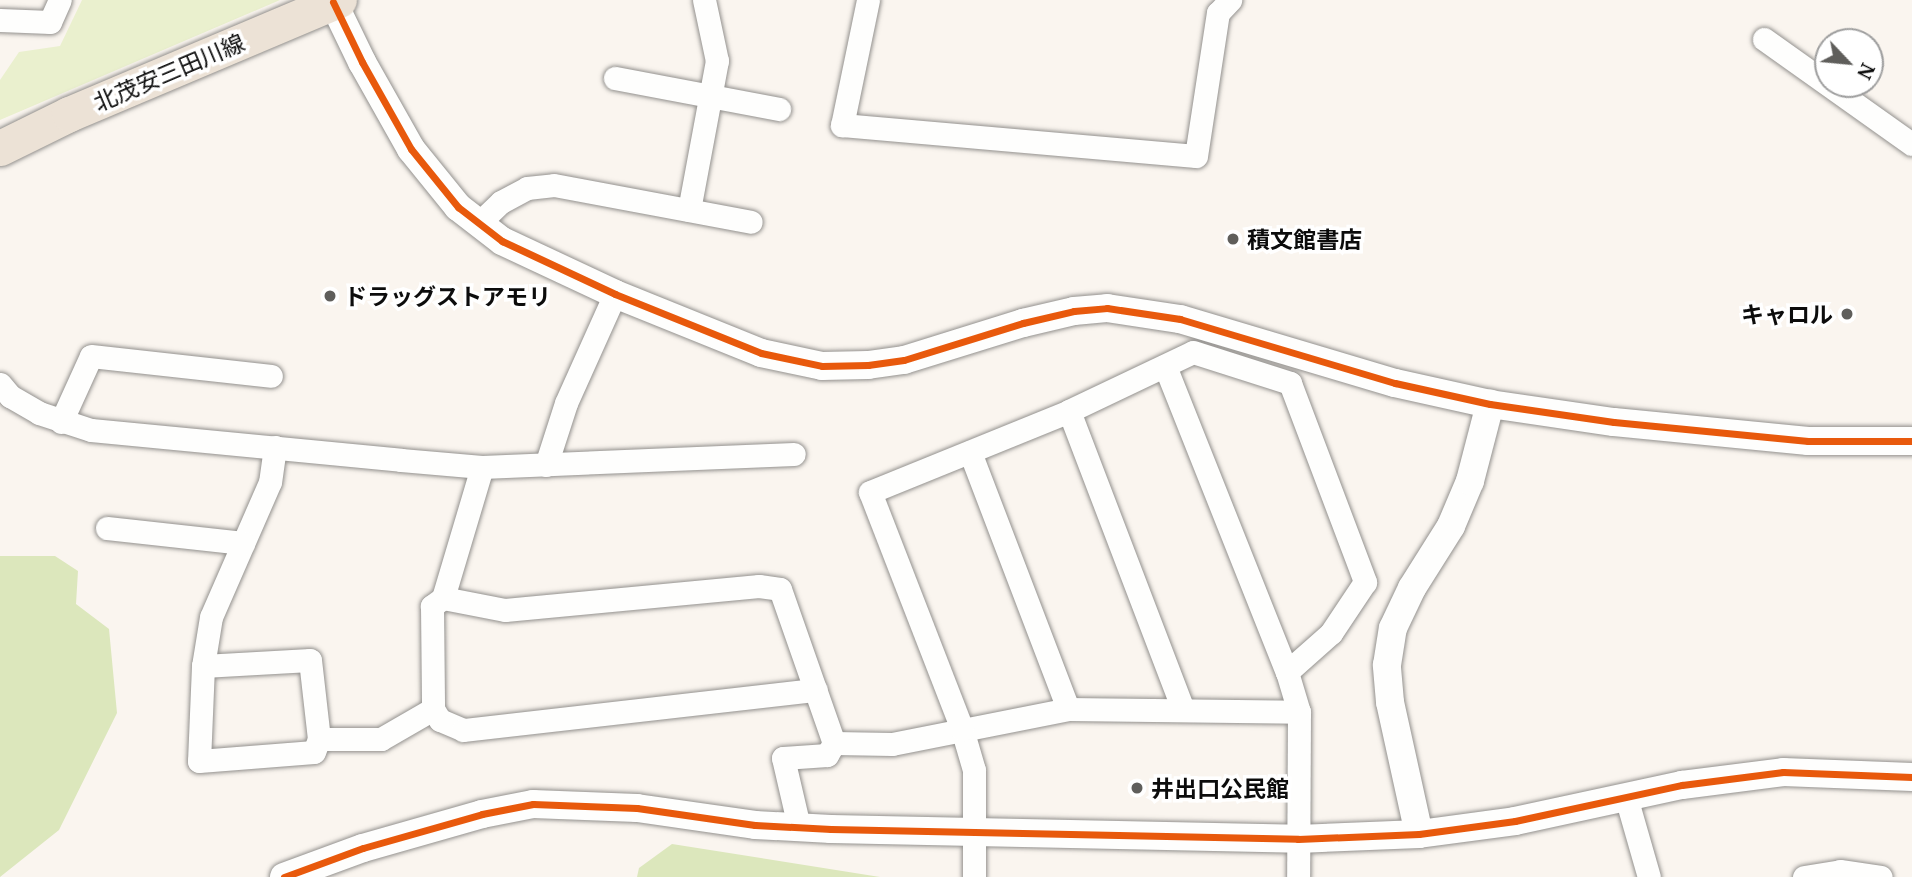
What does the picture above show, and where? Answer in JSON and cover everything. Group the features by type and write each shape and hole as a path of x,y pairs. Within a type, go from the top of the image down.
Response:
{"main road":[{"name":"北茂安三田川線","path":"0,148 69,114 336,1"}],"street":[{"path":"0,20 50,22 60,0"},
{"path":"689,210 717,61 704,0"},
{"path":"868,0 842,125 1196,156 1219,13 1230,0"},
{"path":"336,1 362,62 411,149 457,207 502,242 615,295 761,353 822,366 904,360 1023,323 1074,311 1107,308 1180,319 1395,383 1490,404 1614,422 1808,441 1912,441"},
{"path":"1764,39 1912,144"},
{"path":"615,78 779,109"},
{"path":"479,223 501,202 527,188 554,185 751,222"},
{"path":"546,465 566,403 615,295"},
{"path":"974,877 974,770 962,729 870,492 1069,411 1193,352 1290,383 1365,583 1331,633 1287,672"},
{"path":"61,422 91,356 271,376"},
{"path":"1165,366 1287,672 1299,712 1298,877"},
{"path":"0,384 10,396 61,422 91,430 482,467 794,454"},
{"path":"1419,834 1390,702 1387,665 1393,628 1412,588 1451,526 1470,481 1490,404"},
{"path":"1069,411 1183,710"},
{"path":"203,666 310,660 319,739 314,752 199,761 203,666 211,617 270,482 275,447"},
{"path":"970,452 1068,709"},
{"path":"482,467 443,598 432,606 433,709 440,720 463,730 816,690"},
{"path":"107,528 243,543"},
{"path":"443,598 505,610 759,586 780,589 834,743 827,755 783,758 799,827"},
{"path":"319,739 381,739 433,709"},
{"path":"834,743 892,744 1068,709 1299,712"},
{"path":"284,877 363,848 481,814 533,804 637,808 755,825 976,833 1298,839 1419,834 1515,821 1682,785 1783,772 1912,777"},
{"path":"1626,797 1649,877"},
{"path":"1804,877 1840,871 1881,877"}],"green space":[{"path":"82,0 280,0 0,120 0,80 19,52 60,46"},
{"path":"0,556 55,556 78,571 76,604 109,629 117,713 59,830 0,877"},
{"path":"672,844 880,877 637,877 639,868"}],"cycle path":[{"path":"333,2 362,62 411,149 458,207 502,241 615,294 761,353 822,366 868,365 904,360 1023,323 1074,311 1107,308 1180,319 1395,383 1490,404 1614,422 1808,441 1912,441"},
{"path":"284,877 363,848 482,814 533,804 637,808 755,825 831,829 1298,839 1419,834 1515,821 1682,785 1783,772 1912,777"}],"place":[{"name":"積文館書店","path":"1233,239"},
{"name":"ドラッグストアモリ","path":"330,296"},
{"name":"キャロル","path":"1847,314"},
{"name":"井出口公民館","path":"1137,788"}]}
